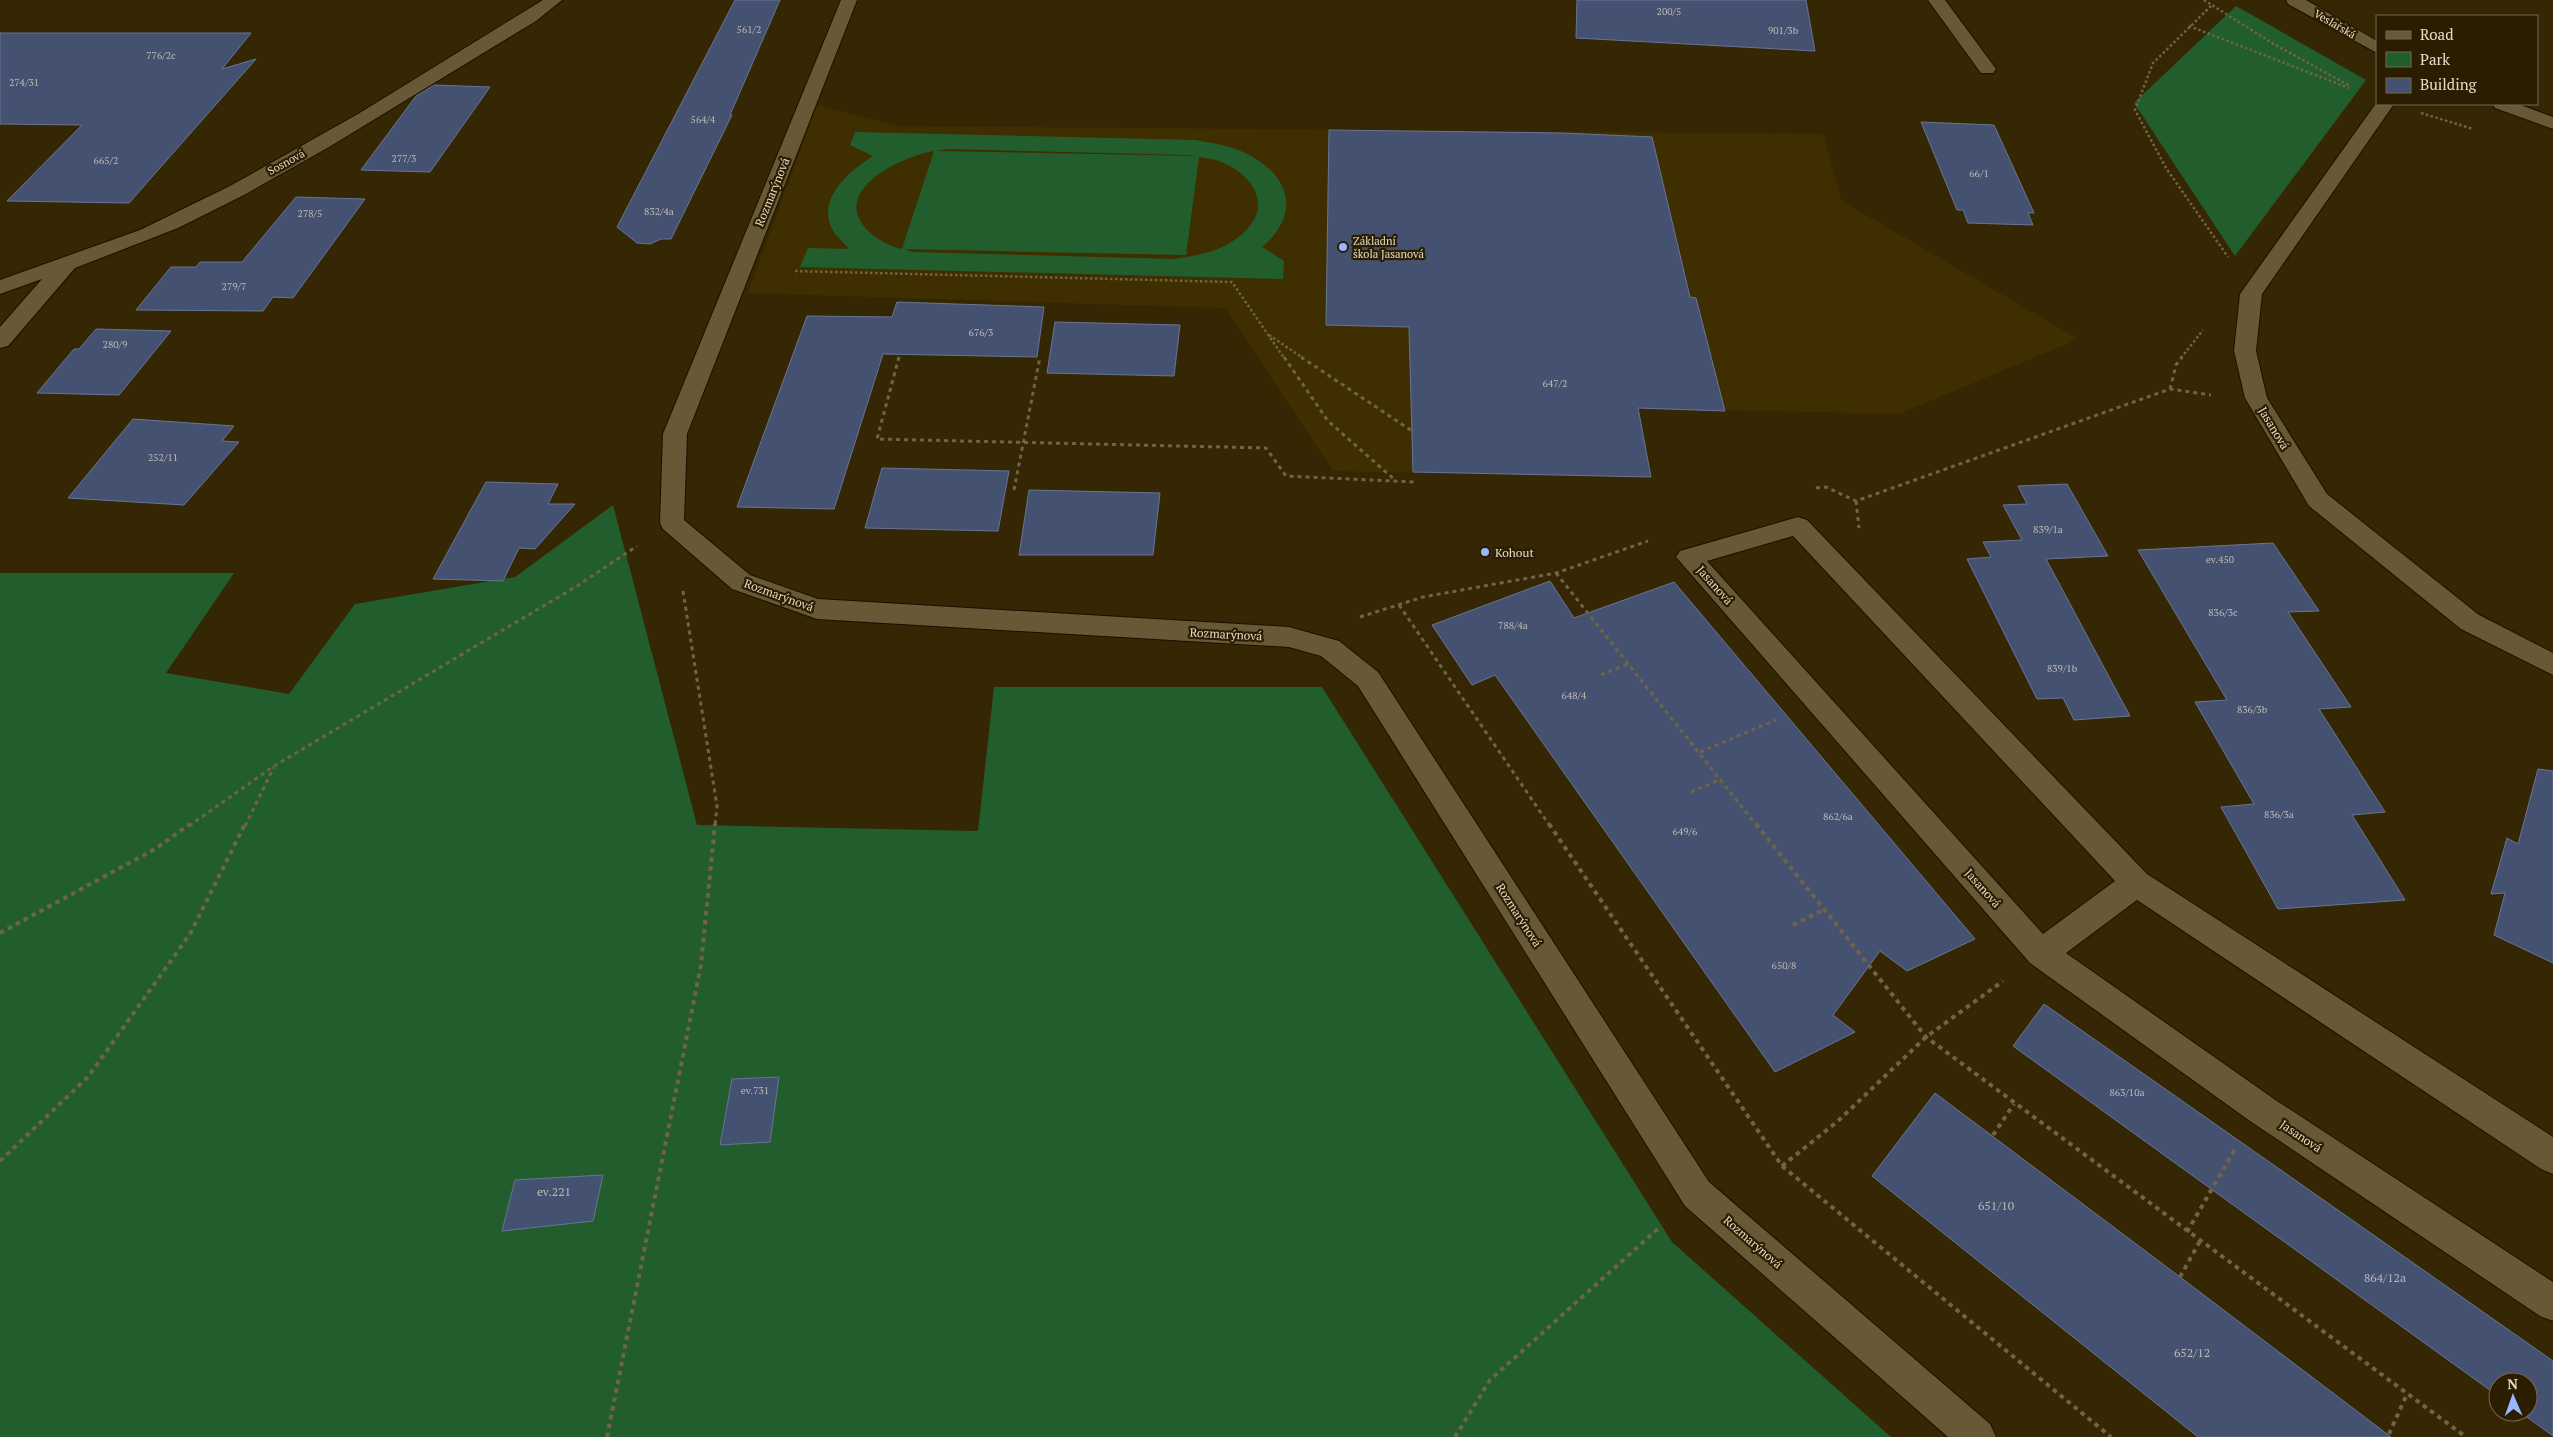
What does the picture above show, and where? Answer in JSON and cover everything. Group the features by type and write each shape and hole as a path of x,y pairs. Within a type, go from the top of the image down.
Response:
{"street":[{"name":"Sosnová","path":"0,287 68,263 193,213 322,142 530,17 554,0"},
{"name":"Rozmarýnová","path":"849,0 676,434 672,523 741,582 817,609 1290,637 1330,648 1368,678 1697,1194 1977,1437"},
{"path":"1936,0 1987,69"},
{"name":"Veslařská","path":"2294,0 2376,47"},
{"name":"Jasanová","path":"2384,105 2251,294 2245,351 2256,398 2318,500 2470,622 2553,665"},
{"path":"2505,105 2553,123"},
{"path":"0,341 68,263"},
{"name":"Jasanová","path":"2553,1157 2136,883 1798,526 1689,557 2041,953 2262,1110 2553,1303"},
{"path":"2041,953 2136,883"}],"path":[{"path":"2189,26 2351,88 2211,6 2204,0"},
{"path":"2211,6 2153,63 2135,110 2152,146 2176,185 2230,262"},
{"path":"795,271 1232,282 1328,421 1396,481"},
{"path":"2170,389 2176,365 2206,326"},
{"path":"1267,334 1412,431"},
{"path":"898,357 876,439 1266,448 1286,476 1414,482"},
{"path":"1014,490 1040,357"},
{"path":"1810,489 1826,487 1856,501 2170,389 2216,396"},
{"path":"0,933 155,849 274,766 387,697 577,586 672,523 718,806 701,965 607,1437"},
{"path":"1652,540 1556,572 1423,597 1399,605 1782,1166 2111,1437"},
{"path":"1556,572 1926,1038 2466,1437"},
{"path":"1601,675 1630,663"},
{"path":"1700,752 1778,719"},
{"path":"0,1161 88,1077 190,934 274,766"},
{"path":"1691,792 1722,779"},
{"path":"1793,925 1825,909"},
{"path":"1782,1166 1838,1121 1926,1038 1962,1011"},
{"path":"1993,1135 2014,1104"},
{"path":"2187,1232 2236,1147"},
{"path":"1455,1437 1490,1380 1697,1194"},
{"path":"2180,1277 2200,1241"},
{"path":"2389,1434 2407,1394"}],"shaded area":[{"name":"Základní škola Jasanová","path":"817,105 897,126 1823,134 1842,201 2078,339 1899,414 1638,408 1651,477 1333,471 1225,308 748,293"}],"green space":[{"path":"2236,6 2366,80 2235,256 2134,103"},
{"path":"855,132 1195,140 1219,144 1243,152 1259,161 1280,182 1285,194 1286,207 1283,220 1275,234 1262,247 1284,261 1283,279 800,267 808,248 849,249 836,235 830,223 828,211 836,189 844,179 873,156 850,145","holes":["948,149 1188,155 1196,156 936,151","934,151 902,249 884,242 868,231 858,216 857,202 863,189 874,178 889,168 920,154","1199,157 1211,159 1223,163 1244,176 1258,199 1258,210 1254,220 1238,238 1227,245 1205,253 1174,259 913,252 904,249 1186,255"]},
{"path":"613,505 697,825 978,831 994,687 1322,687 1672,1242 1891,1437 0,1437 0,573 234,573 166,673 289,694 355,604 515,577"}],"building":[{"path":"735,0 780,0 730,115 732,115 671,239 661,239 650,244 637,243 617,227"},
{"path":"1577,0 1806,0 1815,51 1576,38"},
{"path":"0,33 251,33 222,69 256,59 129,203 7,201 82,125 0,124"},
{"path":"434,85 490,87 430,172 361,170 416,96"},
{"path":"1921,122 1994,125 2034,213 2028,213 2033,225 1968,223 1963,210 1957,210"},
{"path":"1329,130 1563,133 1652,137 1690,297 1696,298 1725,411 1638,408 1651,477 1413,472 1409,327 1326,325"},
{"path":"296,197 365,199 293,298 273,297 263,311 136,310 171,267 196,267 200,262 242,262"},
{"path":"897,302 1044,307 1037,357 883,354 834,509 737,507 807,316 892,317"},
{"path":"1055,322 1180,325 1174,376 1047,373"},
{"path":"96,329 171,331 119,395 37,393 74,349 79,349"},
{"path":"133,419 234,426 222,441 239,442 184,505 68,498"},
{"path":"882,468 1009,471 998,531 865,528"},
{"path":"486,482 558,484 548,504 575,504 535,549 519,548 503,581 433,579"},
{"path":"2067,484 2108,556 2046,559 2130,716 2074,720 2063,698 2037,699 1967,559 1991,557 1983,542 2022,540 2003,505 2027,504 2018,486"},
{"path":"1029,490 1160,493 1153,555 1019,555"},
{"path":"2273,543 2319,611 2288,612 2351,707 2319,709 2385,812 2352,815 2405,900 2278,909 2221,807 2254,804 2195,702 2227,700 2138,550"},
{"path":"1550,581 1574,618 1674,582 1975,939 1907,971 1880,951 1833,1015 1855,1032 1775,1072 1495,675 1472,685 1432,625"},
{"path":"2538,769 2553,771 2553,963 2494,935 2505,893 2491,894 2507,838 2518,844"},
{"path":"2044,1004 2553,1361 2553,1436 2534,1422 2538,1422 2538,1372 2488,1372 2488,1389 2013,1046"},
{"path":"779,1077 770,1142 720,1145 732,1079"},
{"path":"1935,1093 2391,1437 2198,1437 1872,1176"},
{"path":"603,1175 593,1221 502,1231 515,1180"}],"place":[{"name":"Základní škola Jasanová","path":"1343,247"},
{"name":"Kohout","path":"1485,552"}]}
